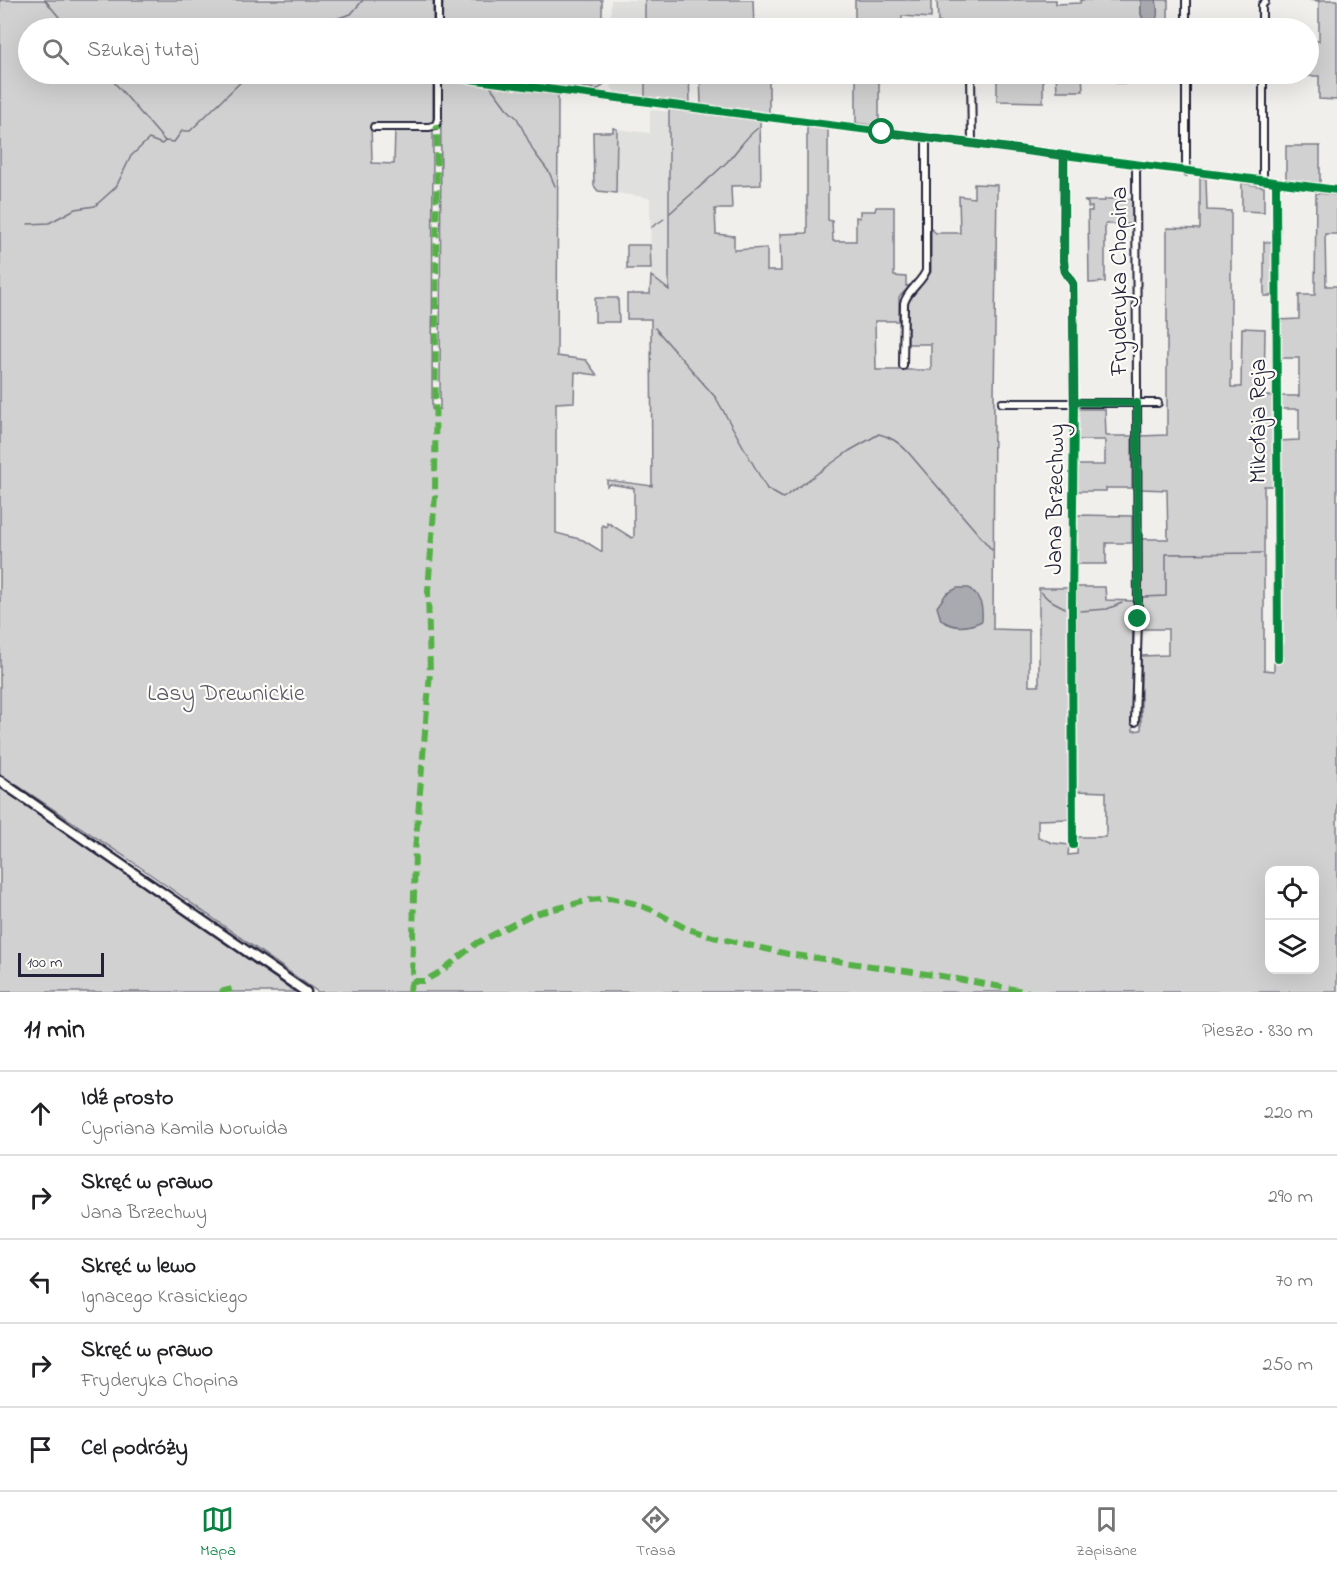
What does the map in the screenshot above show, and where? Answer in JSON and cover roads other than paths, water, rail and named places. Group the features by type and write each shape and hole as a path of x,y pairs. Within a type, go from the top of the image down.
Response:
{"main road":[{"path":"0,781 306,992"}],"street":[{"path":"438,0 438,18"},
{"path":"1186,0 1186,18"},
{"path":"1262,18 1262,5 1265,2"},
{"path":"374,127 436,125 438,84"},
{"path":"515,84 1337,190"},
{"path":"970,84 972,144"},
{"path":"1186,84 1186,172"},
{"path":"1263,84 1263,181"},
{"path":"903,366 903,303 926,270 926,137"},
{"name":"Jana Brzechwy","path":"1064,156 1064,261 1065,271 1073,284 1073,845"},
{"name":"Fryderyka Chopina","path":"1135,722 1138,619 1136,165"},
{"name":"Mikołaja Reja","path":"1276,183 1278,659"},
{"path":"1002,404 1158,403"}],"waterway":[{"path":"45,0 60,18"},
{"path":"338,18 351,14 363,0"},
{"path":"442,18 443,0"},
{"path":"116,84 165,141"},
{"path":"28,224 49,223 75,209 95,206 116,187 131,156 149,139 162,144 165,141 174,142 182,131 190,131 239,84"},
{"path":"490,86 507,109 517,118 555,186"},
{"path":"670,213 726,163 758,128"},
{"path":"652,227 664,219"},
{"path":"655,328 716,398 767,489 783,498 849,451 879,434 894,440 907,451 992,550"},
{"path":"1143,597 1166,596 1166,554 1262,553"},
{"path":"1041,592 1048,599 1065,608"},
{"path":"1080,611 1107,609 1122,603"}],"park label":[{"name":"Lasy Drewnickie","path":"226,692"}]}
